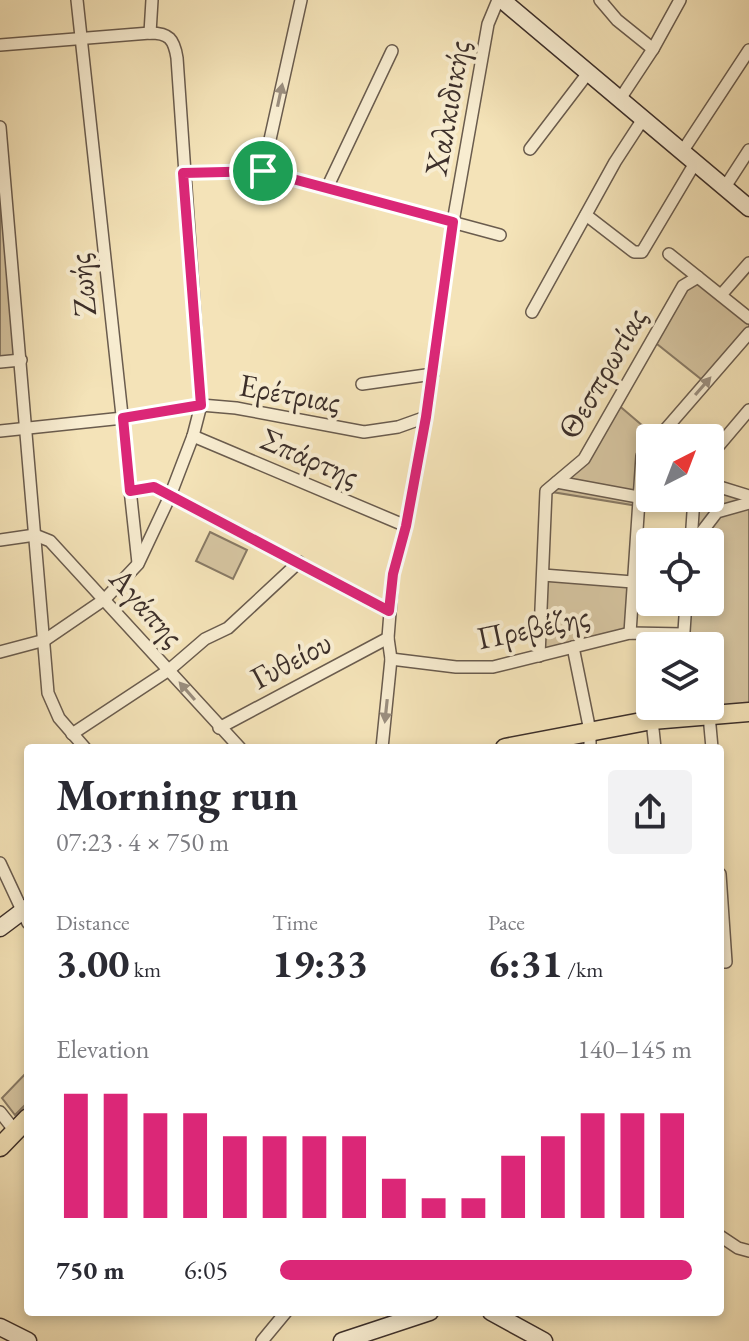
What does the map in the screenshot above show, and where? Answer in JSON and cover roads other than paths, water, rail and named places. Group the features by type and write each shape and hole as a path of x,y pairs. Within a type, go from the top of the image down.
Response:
{"main road":[{"path":"724,714 749,712"},
{"path":"544,744 590,739 652,720"},
{"path":"0,1147 21,1125"}],"street":[{"name":"Ζωής","path":"77,0 138,564"},
{"path":"150,33 152,0"},
{"path":"263,171 301,0"},
{"path":"500,0 749,208"},
{"name":"Χαλκιδικής","path":"382,744 391,659 388,638 393,574 406,526 426,417 453,222 488,24 500,0"},
{"path":"600,0 617,20 653,49"},
{"path":"620,99 680,0"},
{"path":"0,45 150,33 164,33 170,37 177,58 201,405 193,436 170,496 138,564 105,599 45,640 0,652"},
{"path":"586,215 634,252 642,252 689,157 749,50"},
{"path":"327,188 392,51"},
{"path":"530,149 588,73"},
{"path":"532,312 643,119"},
{"path":"0,127 48,693 59,718 81,744"},
{"path":"725,187 749,150"},
{"path":"183,173 263,171 500,235"},
{"path":"669,254 749,318"},
{"path":"721,295 749,263"},
{"name":"Θεσπρωτίας","path":"543,575 546,491 584,459 683,286 698,277"},
{"path":"670,424 749,333"},
{"path":"0,362 21,360"},
{"path":"362,384 433,374"},
{"name":"Ερέτριας","path":"0,431 123,418 201,405 236,408 364,432 398,427 426,417"},
{"path":"724,440 749,411"},
{"name":"Σπάρτης","path":"193,436 406,526"},
{"path":"557,482 636,497"},
{"path":"130,491 154,487 389,611"},
{"path":"724,488 749,496"},
{"path":"704,528 717,512 749,503"},
{"path":"630,633 637,512"},
{"path":"0,540 35,535"},
{"name":"Αγάπης","path":"35,535 50,541 60,550 236,744"},
{"path":"72,734 169,670 205,639 228,628 299,562"},
{"path":"539,656 543,575 633,582"},
{"name":"Πρεβέζης","path":"391,659 456,667 493,667 636,634"},
{"name":"Γυθείου","path":"219,728 388,638"},
{"path":"573,647 590,739"},
{"path":"652,720 655,744"},
{"path":"709,720 712,744"},
{"path":"0,863 24,910"},
{"path":"0,928 24,915"},
{"path":"724,933 724,962"},
{"path":"0,1112 21,1125"},
{"path":"724,1239 749,1251"},
{"path":"262,1341 283,1316"},
{"path":"342,1341 418,1316"},
{"path":"497,1316 528,1336 544,1341"},
{"path":"0,1327 28,1341"}]}
